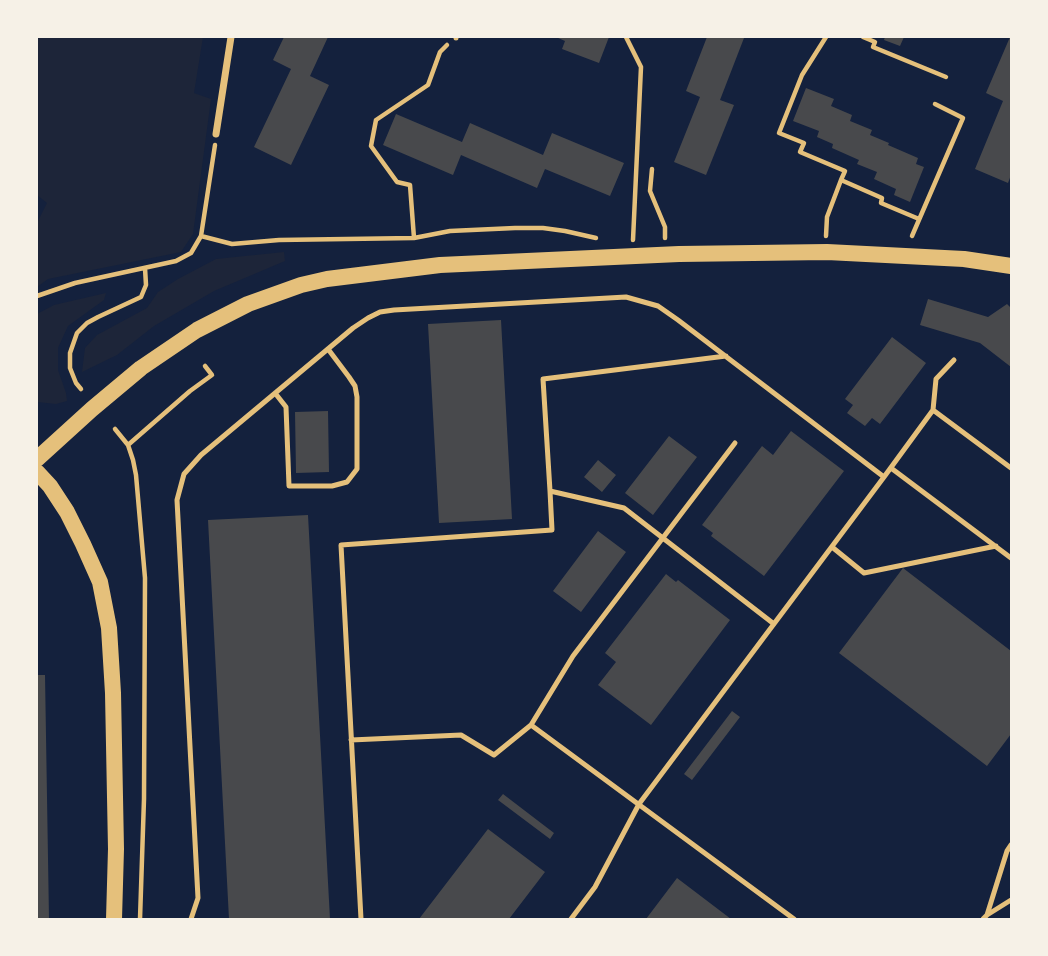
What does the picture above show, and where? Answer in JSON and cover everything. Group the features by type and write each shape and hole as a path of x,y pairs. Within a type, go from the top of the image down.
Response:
{"main road":[{"path":"37,459 141,368 197,330 248,304 301,285 327,279 440,265 679,254 827,252 964,259 1011,266"},
{"path":"37,472 67,512 83,544 100,582 109,628 114,719 114,919"}],"street":[{"path":"216,134 231,37"}],"lane":[{"path":"191,919 198,898 177,500 184,474 201,455 368,318 387,311 626,297 658,306 884,477"},
{"path":"275,393 286,408 289,486 332,486 347,482 357,469 357,397 355,386 328,349"},
{"path":"361,919 341,545 552,530 543,379 726,356"},
{"path":"571,919 595,887 639,804 933,410 936,379 954,360"},
{"path":"933,410 1011,468"},
{"path":"351,740 461,736 494,755 531,725 573,656 735,443"},
{"path":"891,468 1011,558"},
{"path":"550,491 624,508 774,624"},
{"path":"832,547 864,573 996,546"},
{"path":"531,725 794,919"},
{"path":"985,917 1011,845"},
{"path":"985,917 1011,900"}],"path":[{"path":"414,238 410,185 397,182 371,146 376,120 428,85 440,52 456,37"},
{"path":"626,37 642,67 633,241"},
{"path":"826,37 802,75 779,133 804,143 800,152 845,172 827,217 826,238"},
{"path":"863,37 875,42 873,47 946,77"},
{"path":"912,236 963,118 935,104"},
{"path":"37,296 75,283 176,261 191,253 201,236 216,134"},
{"path":"652,169 650,191 665,228 666,241"},
{"path":"841,180 882,198 881,203 919,219"},
{"path":"81,389 70,368 70,353 77,333 98,317 141,297 146,285 145,268"},
{"path":"128,445 212,375 205,366"},
{"path":"115,429 128,445 136,475 145,578 144,799 140,919"}],"shaded area":[{"path":"37,37 203,37 194,93 211,99 193,234 181,252 48,279 37,287 37,223 47,203 37,195"},
{"path":"284,252 285,261 214,291 154,326 117,355 82,372 85,348 97,335 147,308 158,292 178,279 216,259"},
{"path":"106,293 104,300 68,326 58,348 58,370 67,401 56,404 37,402 37,314 54,305"}],"building":[{"path":"284,37 328,37 310,76 329,85 291,165 254,147 291,69 273,60"},
{"path":"556,37 609,37 599,63 562,49 565,41"},
{"path":"707,37 744,38 720,100 734,105 706,175 674,162 700,97 686,91"},
{"path":"885,37 904,37 900,46 884,40"},
{"path":"1010,37 1011,175 1008,183 975,169 1003,101 986,93"},
{"path":"806,88 834,99 831,106 852,115 850,121 872,130 870,135 918,158 916,164 924,167 910,202 894,195 896,189 874,179 877,172 857,164 859,160 832,148 833,144 817,137 819,131 793,121"},
{"path":"396,114 462,142 470,123 543,155 552,133 624,163 610,196 545,169 537,188 461,155 453,175 383,145"},
{"path":"928,299 988,317 1007,304 1011,308 1011,367 980,343 920,325"},
{"path":"501,320 512,519 439,523 428,324"},
{"path":"892,337 926,363 880,424 872,418 865,426 847,413 853,405 845,399"},
{"path":"328,411 329,472 296,473 295,412"},
{"path":"791,431 844,471 764,576 711,536 713,533 702,525 762,446 773,455"},
{"path":"669,436 697,457 653,515 625,493"},
{"path":"598,460 616,475 602,492 584,477"},
{"path":"308,515 330,919 229,919 208,520"},
{"path":"598,531 626,552 581,612 553,591"},
{"path":"903,568 1011,651 1011,734 987,766 839,653"},
{"path":"666,574 676,582 678,580 730,620 651,725 598,685 616,662 605,653"},
{"path":"37,675 45,675 49,919 37,919"},
{"path":"732,711 740,717 692,780 684,774"},
{"path":"503,794 554,833 550,839 498,800"},
{"path":"488,829 545,872 509,919 419,919"},
{"path":"677,878 731,919 646,919"}]}
